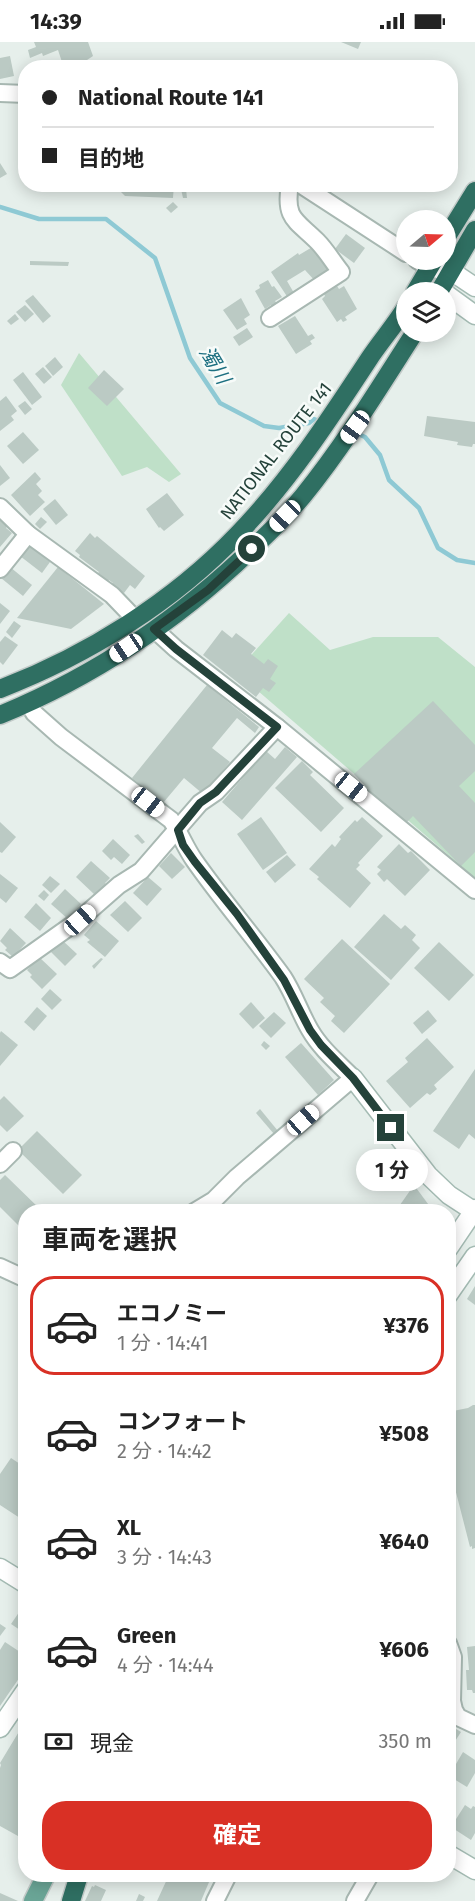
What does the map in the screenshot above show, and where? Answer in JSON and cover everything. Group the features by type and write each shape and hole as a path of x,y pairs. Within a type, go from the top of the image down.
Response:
{"highway":[{"path":"456,222 475,191"},
{"path":"446,282 475,230"},
{"name":"NATIONAL ROUTE 141","path":"0,689 73,656 135,619 212,559 264,506 351,389 396,321"},
{"path":"0,715 28,703 112,658 208,590 285,516 331,460 409,342"},
{"path":"71,1901 75,1882"}],"main road":[{"path":"33,1901 42,1882"},
{"path":"63,1901 73,1882"}],"street":[{"path":"0,93 18,94"},
{"path":"270,318 341,272 317,242 292,218 289,208 290,192"},
{"path":"312,192 396,246"},
{"path":"451,271 475,287"},
{"path":"456,302 475,315"},
{"path":"0,507 28,534 112,595 135,619"},
{"path":"0,569 28,534"},
{"path":"154,629 475,890"},
{"path":"28,703 34,712 61,737 171,820 178,830 183,845 195,862 237,914 284,980 310,1030 321,1045 353,1078 428,1175 449,1195 474,1211 456,1237"},
{"path":"0,962 10,969 80,920 119,885 141,871 200,803 216,792 277,727"},
{"path":"207,1204 353,1078"},
{"path":"0,1164 13,1151"},
{"path":"456,1283 475,1256"},
{"path":"0,1267 18,1275"},
{"path":"0,1568 18,1579"},
{"path":"0,1728 18,1702"},
{"path":"456,1714 458,1717 475,1725"},
{"path":"456,1859 475,1870"},
{"path":"215,1901 224,1882"},
{"path":"355,1901 366,1882"}],"green space":[{"path":"79,353 181,474 169,482 147,467 122,476 61,385"},
{"path":"289,613 330,650 373,637 438,637 475,667 475,878 236,672"}],"building":[{"path":"34,42 88,42 93,56 87,60 61,60 58,50 30,58 28,50 36,47"},
{"path":"341,42 361,42 358,49"},
{"path":"10,56 14,76 0,79 0,58"},
{"path":"0,163 7,174 0,178"},
{"path":"121,192 173,192 173,198 125,196"},
{"path":"182,192 186,192 187,198 183,198"},
{"path":"173,202 178,207 171,213 166,208"},
{"path":"346,234 365,248 354,263 335,249"},
{"path":"314,246 330,271 316,282 305,270 287,281 294,293 290,301 271,272 298,253 299,255"},
{"path":"30,261 69,262 68,266 30,265"},
{"path":"268,280 282,297 275,301 278,305 272,308 271,305 265,309 255,291 260,288 259,285"},
{"path":"337,286 339,289 344,286 357,309 345,317 347,320 343,322 341,319 337,322 322,299 324,294"},
{"path":"33,295 51,316 43,323 25,301"},
{"path":"241,298 250,315 244,319 247,324 237,330 223,310"},
{"path":"25,305 34,314 25,322 16,312"},
{"path":"15,314 19,319 11,325 7,321"},
{"path":"295,316 308,336 312,334 315,338 310,341 312,344 296,354 278,326"},
{"path":"247,328 253,337 239,346 233,337"},
{"path":"55,357 63,367 53,376 45,366"},
{"path":"43,367 52,377 44,384 35,374"},
{"path":"104,370 124,389 107,406 88,388"},
{"path":"23,372 42,397 32,405 13,380"},
{"path":"6,396 17,411 11,416 14,420 0,431 0,401"},
{"path":"25,401 32,409 25,415 18,406"},
{"path":"427,416 475,422 475,444 472,447 457,445 458,442 424,436"},
{"path":"23,432 39,450 23,464 7,446"},
{"path":"0,465 10,478 0,486"},
{"path":"35,472 41,479 36,484 42,491 38,495 45,502 30,516 11,495"},
{"path":"167,493 184,515 164,531 159,528 146,509"},
{"path":"55,499 68,515 56,525 43,509"},
{"path":"41,517 47,522 40,529 35,524"},
{"path":"0,518 8,525 6,528 12,533 0,547"},
{"path":"90,533 95,538 97,536 145,576 135,589 130,585 124,593 118,590 113,583 79,557 80,555 75,551"},
{"path":"29,545 50,562 42,573 20,556"},
{"path":"10,567 32,585 23,596 1,578"},
{"path":"58,567 104,604 71,629 17,618"},
{"path":"0,603 10,611 0,624"},
{"path":"14,621 21,626 12,638 6,632"},
{"path":"222,630 232,638 236,633 256,648 251,654 264,664 268,659 278,666 270,679 276,683 269,692 263,688 256,697 203,655"},
{"path":"5,636 18,645 3,665 0,662 0,642"},
{"path":"207,685 259,727 255,733 237,718 212,748 230,762 203,794 184,778 163,803 132,778"},
{"path":"433,701 475,745 475,771 459,786 475,803 475,852 461,866 413,816 403,826 354,774"},
{"path":"285,747 297,757 242,820 222,802 266,751 275,759"},
{"path":"302,761 313,772 310,775 344,808 321,832 275,788"},
{"path":"261,817 287,853 263,870 237,834"},
{"path":"362,817 383,836 358,863 360,865 356,869 371,883 350,908 309,869 332,844 335,847 341,839 339,837 355,820 357,822"},
{"path":"0,822 16,837 2,853 0,852"},
{"path":"138,834 145,842 142,844 134,836"},
{"path":"113,839 130,855 122,864 114,857 111,860 102,851"},
{"path":"399,844 408,853 411,851 430,870 405,896 387,879 384,882 377,874 381,870 377,867"},
{"path":"171,853 185,867 172,879 159,866"},
{"path":"287,855 296,865 275,883 266,872"},
{"path":"91,861 110,878 105,883 107,885 95,895 76,877"},
{"path":"0,874 18,888 6,903 0,898"},
{"path":"50,876 60,884 51,893 42,885"},
{"path":"148,877 162,889 147,906 133,893"},
{"path":"65,889 81,904 68,919 51,904"},
{"path":"44,890 49,895 44,901 38,896"},
{"path":"125,901 142,918 128,932 110,915"},
{"path":"36,903 51,918 40,931 24,917"},
{"path":"384,914 401,929 405,925 416,935 412,940 420,948 391,980 354,947"},
{"path":"96,921 119,941 105,957 87,942 90,940 84,935"},
{"path":"10,928 26,943 13,957 0,941"},
{"path":"342,939 390,984 344,1033 331,1021 335,1016 320,1002 324,998 304,979"},
{"path":"62,940 77,954 65,966 51,952"},
{"path":"439,942 474,975 449,1001 414,968"},
{"path":"39,957 57,974 42,989 30,977 32,975 27,970"},
{"path":"101,958 103,959 94,969 92,966"},
{"path":"50,989 62,1000 52,1010 41,999"},
{"path":"251,1002 265,1018 253,1029 239,1014"},
{"path":"37,1007 47,1016 34,1031 24,1022"},
{"path":"428,1010 437,1021 422,1034 413,1023"},
{"path":"274,1012 286,1023 271,1038 259,1026"},
{"path":"1,1031 18,1045 0,1066 0,1033"},
{"path":"427,1038 454,1067 434,1085 437,1089 430,1095 427,1093 410,1108 386,1081 408,1062 405,1058"},
{"path":"264,1041 270,1046 266,1050 261,1045"},
{"path":"301,1043 334,1080 318,1095 285,1057"},
{"path":"475,1069 475,1139 469,1134 459,1149 433,1131"},
{"path":"4,1096 24,1116 7,1132 0,1125 0,1100"},
{"path":"260,1109 278,1131 274,1134 256,1113"},
{"path":"37,1131 82,1175 63,1194 18,1150"},
{"path":"5,1175 35,1204 18,1204 18,1225 0,1207 0,1180"},
{"path":"414,1185 428,1204 401,1204"},
{"path":"475,1286 475,1305 467,1299"},
{"path":"475,1405 475,1548 472,1549 456,1492 456,1410"},
{"path":"11,1458 18,1463 18,1517 0,1505 0,1474"},
{"path":"18,1614 18,1629 11,1624"},
{"path":"0,1624 6,1628 0,1636"},
{"path":"5,1642 18,1651 18,1680 0,1706 0,1650"},
{"path":"475,1646 475,1693 473,1693 472,1690 467,1690 466,1670 469,1670 467,1647"},
{"path":"456,1729 461,1732 456,1740"},
{"path":"18,1733 18,1836 0,1826 0,1763"},
{"path":"463,1752 475,1760 475,1773 467,1787 456,1780 456,1764"},
{"path":"465,1805 471,1809 475,1807 475,1833 471,1840 456,1830 456,1819"},
{"path":"166,1882 209,1882 201,1901 157,1901"},
{"path":"92,1886 106,1890 101,1901 85,1901"},
{"path":"0,1893 18,1901 0,1901"},
{"path":"139,1894 145,1897 143,1901 136,1901"}],"waterway":[{"name":"濁川","path":"0,207 39,219 106,219 155,258 190,358 220,403 264,426 279,428 309,423 314,419 322,422"},
{"name":"濁川","path":"356,433 365,437 380,455 389,480 419,508 438,548 457,560 475,563"}],"route":[{"path":"252,549 208,590 154,629 176,649 277,727 216,792 200,803 178,830 183,845 237,914 292,992 310,1030 321,1045 353,1078 391,1128"}]}
